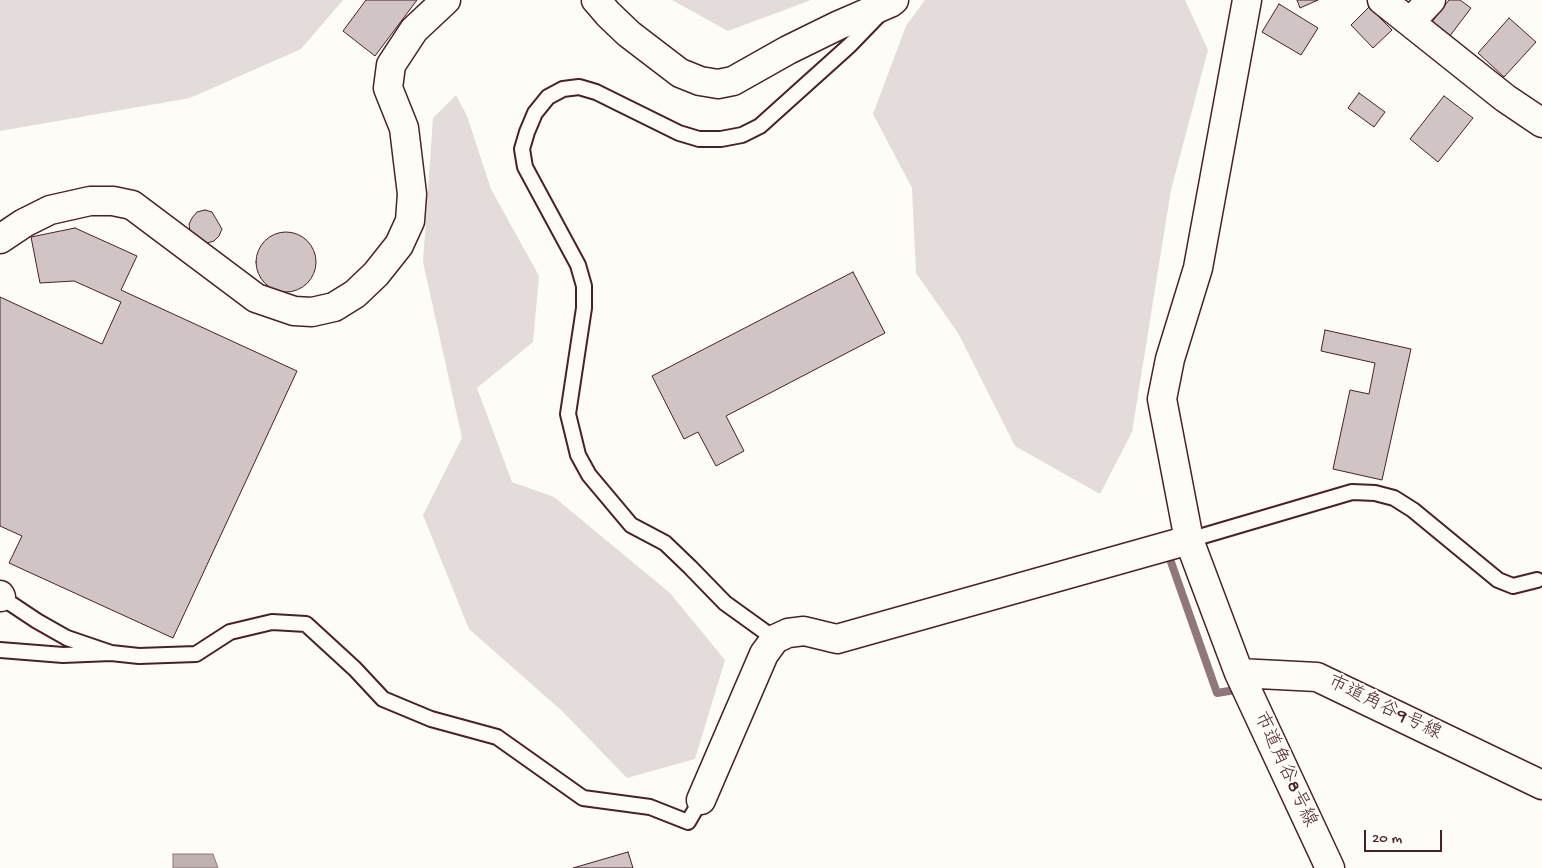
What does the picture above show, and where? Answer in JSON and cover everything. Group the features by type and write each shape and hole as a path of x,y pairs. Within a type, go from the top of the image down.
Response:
{"street":[{"path":"0,239 24,223 50,210 90,201 132,205 256,298 294,311 312,312 334,306 354,294 376,274 400,245 410,221 412,194 404,128 388,88 390,64 414,30 446,0"},
{"path":"596,0 629,34 680,73 700,81 718,84 733,80 788,50 892,2"},
{"path":"1239,673 1189,540 1162,399 1170,359 1198,268 1247,0"},
{"path":"1382,0 1505,98 1542,123"},
{"path":"1410,22 1431,0"},
{"path":"701,800 764,654 775,639 788,633 804,631 837,639 1189,540"},
{"name":"市道角谷9号線","path":"1239,673 1317,676 1542,785"},
{"name":"市道角谷8号線","path":"1239,673 1330,868"}],"lane":[{"path":"775,639 725,603 665,543 631,525 589,475 578,455 568,414 584,308 584,286 578,265 525,167 522,149 526,132 535,113 548,97 562,89 579,87 596,92 679,133 700,139 721,139 742,135 760,126 850,45 892,2"},
{"path":"1189,540 1352,492 1375,493 1394,498 1413,510 1498,580 1513,586 1537,580"},
{"path":"0,597 67,638 111,653"},
{"path":"0,650 63,655 111,653 139,656 196,654 230,632 272,622 306,624 355,669 383,700 430,719 498,737 583,798 650,807 688,822 701,800"}],"shaded area":[{"path":"0,0 343,0 301,49 190,98 0,131"},
{"path":"672,0 811,0 728,31"},
{"path":"925,0 1185,0 1208,50 1171,190 1132,432 1100,494 1015,446 958,333 916,273 912,188 873,114 906,26"},
{"path":"456,95 467,116 491,189 539,276 533,342 477,388 512,482 554,497 670,593 725,660 695,759 627,778 562,711 469,629 423,515 462,438 423,262 433,118"},
{"path":"173,854 213,854 218,868 173,868"}],"building":[{"path":"366,0 417,0 375,56 343,31"},
{"path":"1297,0 1318,0 1300,8"},
{"path":"1449,0 1460,0 1471,8 1446,41 1428,27"},
{"path":"1279,4 1318,28 1301,55 1262,32"},
{"path":"1369,7 1392,30 1373,48 1351,25"},
{"path":"1509,18 1536,42 1504,77 1478,53"},
{"path":"1359,93 1385,112 1374,127 1348,108"},
{"path":"1444,96 1473,118 1438,162 1410,139"},
{"path":"205,210 212,212 222,229 214,241 207,243 200,242 190,231 189,224 197,212"},
{"path":"75,228 137,256 121,290 297,371 173,638 9,563 22,536 0,526 0,297 102,344 121,302 74,281 40,283 31,237"},
{"path":"280,232 292,232 303,237 311,245 316,256 314,274 303,287 292,292 280,292 269,287 261,279 256,268 256,256 261,245 269,237"},
{"path":"853,272 885,333 726,416 744,451 716,466 698,432 684,439 652,376"},
{"path":"1325,330 1411,349 1382,480 1333,469 1350,390 1369,394 1375,363 1321,351"},
{"path":"628,852 633,868 573,868"}],"waterway":[{"path":"1171,562 1217,693 1241,689"}]}
